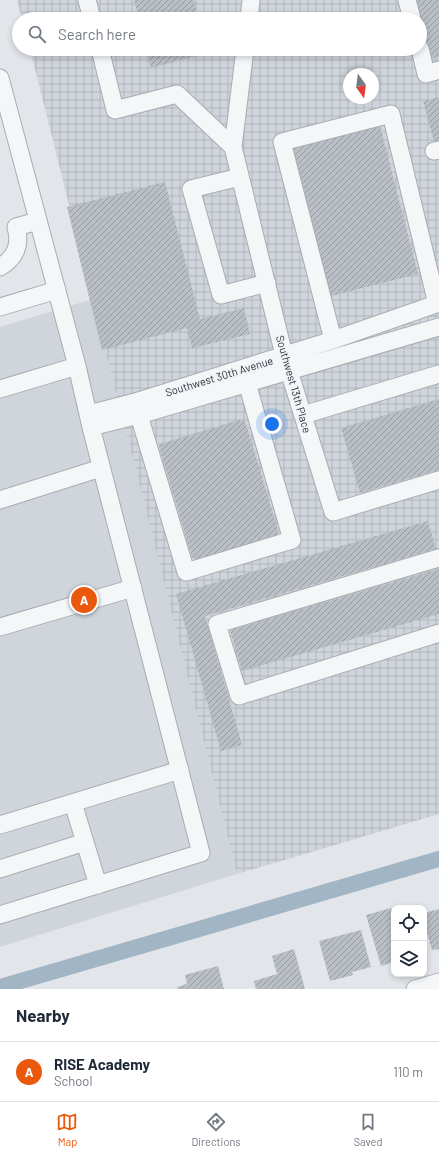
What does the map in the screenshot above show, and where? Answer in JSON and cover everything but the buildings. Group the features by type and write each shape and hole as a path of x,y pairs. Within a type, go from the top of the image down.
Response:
{"street":[{"path":"87,0 90,12"},
{"path":"250,12 251,0"},
{"path":"407,0 410,12"},
{"path":"102,56 115,110 177,94 233,147"},
{"path":"233,147 244,56"},
{"path":"422,56 426,74 439,70"},
{"path":"0,78 77,366 201,854 0,915"},
{"path":"333,340 282,142 391,114 438,303"},
{"name":"Southwest 13th Place","path":"233,147 284,355 333,512 439,480"},
{"path":"240,177 191,189 221,295 267,283"},
{"path":"0,266 9,261 18,246 16,227 38,221"},
{"path":"0,308 57,290"},
{"name":"Southwest 30th Avenue","path":"137,408 284,355 333,340 438,303"},
{"name":"Southwest 30th Avenue","path":"90,420 247,384 439,326"},
{"path":"0,389 77,366"},
{"path":"303,415 439,374"},
{"path":"137,408 186,572 292,540 247,384"},
{"path":"0,500 102,468"},
{"path":"439,558 217,624 239,696 439,633"},
{"path":"0,627 133,588"},
{"path":"0,825 180,770"},
{"path":"73,803 98,885"},
{"path":"0,869 85,842"},
{"path":"414,989 439,982"}],"shaded area":[{"path":"17,0 439,0 439,814 237,874 32,56 427,56 427,12 20,12"},
{"path":"93,299 237,874 0,947 0,327"}],"waterway":[{"path":"0,987 439,859"}],"place":[{"name":"RISE Academy","path":"84,600"}]}
